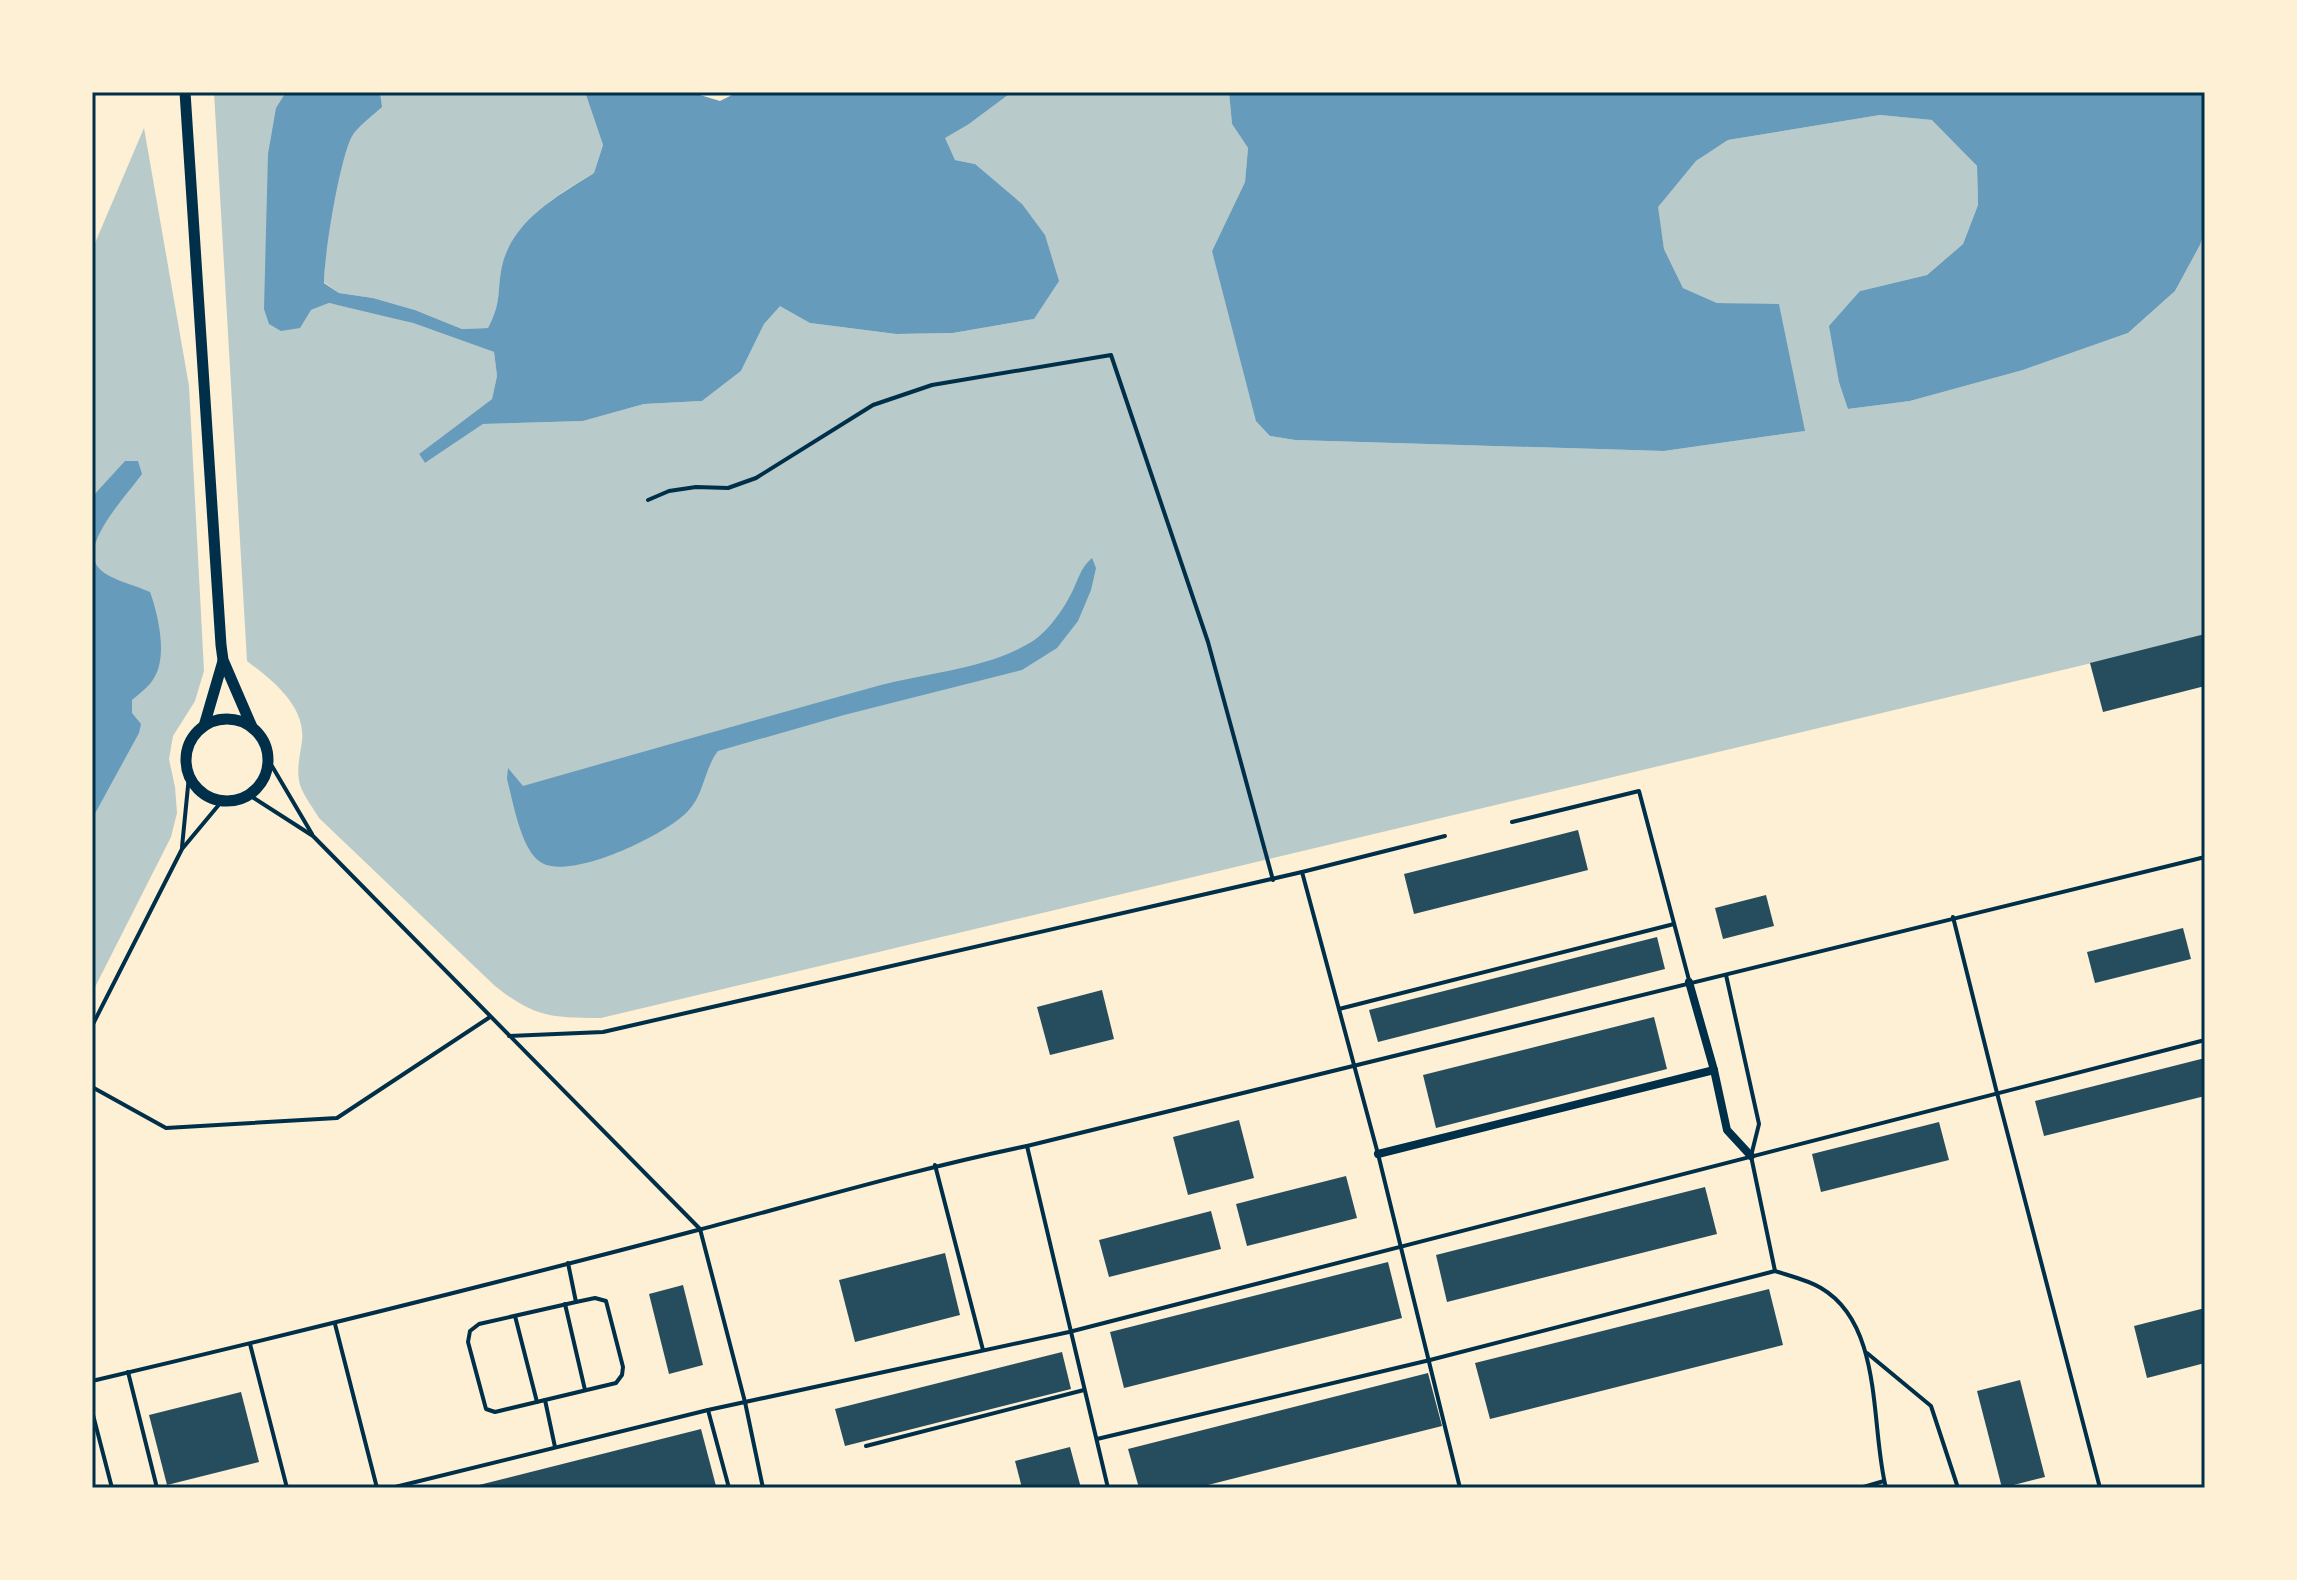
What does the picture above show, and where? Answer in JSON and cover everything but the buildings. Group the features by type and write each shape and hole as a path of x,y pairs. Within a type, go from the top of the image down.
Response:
{"street":[{"path":"185,92 223,660 252,727"},
{"path":"204,726 223,660"},
{"path":"228,719 241,721 261,736 269,761 267,773 260,786 249,795 236,801 208,797 189,776 186,762 188,748 194,735 204,726 228,719"},
{"path":"1689,982 1727,1130 1751,1156"},
{"path":"1378,1154 1714,1070"}],"lane":[{"path":"648,500 669,491 696,487 728,488 756,478 873,405 932,385 1111,355 1208,642 1273,880"},
{"path":"269,761 313,836"},
{"path":"182,849 189,776"},
{"path":"1512,822 1639,791 1689,982"},
{"path":"249,795 313,836 700,1229 745,1402 763,1488"},
{"path":"92,1026 182,849 222,801"},
{"path":"509,1036 603,1032 1273,880 1445,836"},
{"path":"92,1381 335,1323 935,1165 1027,1146 2205,857"},
{"path":"1302,872 1378,1154 1460,1488"},
{"path":"1953,917 2100,1488"},
{"path":"1339,1009 1674,924"},
{"path":"1726,975 1759,1124 1751,1156 1775,1271"},
{"path":"92,1087 166,1128 337,1118 490,1017"},
{"path":"391,1488 708,1410 1069,1332 2205,1040"},
{"path":"1027,1146 1108,1488"},
{"path":"935,1165 983,1350"},
{"path":"568,1263 576,1302"},
{"path":"1097,1439 1430,1360 1775,1271 1821,1288 1848,1311 1866,1352 1886,1488"},
{"path":"595,1298 606,1301 623,1367 616,1383 495,1412 486,1409 468,1342 470,1331 479,1324 576,1302 595,1298"},
{"path":"565,1304 585,1390"},
{"path":"515,1316 537,1402"},
{"path":"335,1323 377,1488"},
{"path":"250,1344 287,1488"},
{"path":"1866,1352 1931,1406 1958,1488"},
{"path":"128,1372 157,1488"},
{"path":"866,1446 1085,1390"},
{"path":"545,1400 555,1447"},
{"path":"708,1410 729,1488"},
{"path":"92,1411 112,1488"},
{"path":"1860,1488 1884,1481"}],"shaded area":[{"path":"214,92 286,92 276,109 311,310 329,303 374,312 494,352 497,376 492,399 419,454 425,463 483,424 583,421 644,404 702,401 741,371 764,324 780,305 810,323 896,334 953,333 1034,319 975,164 955,160 944,137 969,124 1012,92 1229,92 1232,124 1248,148 1245,182 1212,251 1270,436 1295,440 1664,451 1804,431 1779,305 1717,303 1683,288 1664,249 1657,207 1696,161 1728,140 1880,115 1933,120 1977,166 1978,205 1963,244 1927,275 1860,291 1848,409 1910,401 2023,370 2128,333 2175,291 2205,230 2205,636 601,1018 544,1014 521,1004 495,986 319,818 300,785 298,768 302,728 299,716 285,695 247,661"},
{"path":"379,92 585,92 603,145 594,173 540,210 517,234 503,263 497,303 488,328 462,329 415,310 373,298 339,293 324,282 329,228 347,148"},
{"path":"144,128 189,386 204,671 195,701 173,736 169,759 177,813 171,837 92,993 92,250"}],"water":[{"path":"286,92 380,93 382,107 354,133 343,161 324,283 339,293 373,298 415,310 462,329 488,328 497,302 503,262 517,233 540,210 594,173 603,145 585,92 690,92 720,101 738,92 1012,92 945,138 955,160 975,164 1022,204 1045,235 1059,281 1034,319 953,333 896,334 810,323 780,306 764,324 741,371 702,401 644,404 583,421 483,424 425,463 419,454 492,399 497,376 494,352 413,323 329,303 311,310 300,328 281,331 269,324 264,309 268,154 276,108"},
{"path":"1229,92 2205,92 2205,230 2175,291 2128,333 2023,370 1910,401 1848,409 1839,382 1829,326 1860,291 1927,275 1963,244 1978,205 1977,166 1932,120 1880,115 1728,140 1696,161 1658,207 1664,249 1683,288 1717,303 1779,304 1805,431 1664,451 1295,440 1270,436 1256,421 1212,251 1245,182 1248,148 1232,124"},
{"path":"125,461 138,461 142,474 108,519 95,546 94,557 98,567 108,575 150,592 158,623 160,658 152,681 132,700 132,713 141,724 139,733 92,819 92,497"},
{"path":"1092,558 1096,568 1078,621 1057,648 1022,670 718,751 693,805 677,821 640,842 596,860 556,867 542,863 523,837 507,779 508,768 523,786 881,685 997,658 1033,641 1044,632 1064,607 1082,570"}]}
